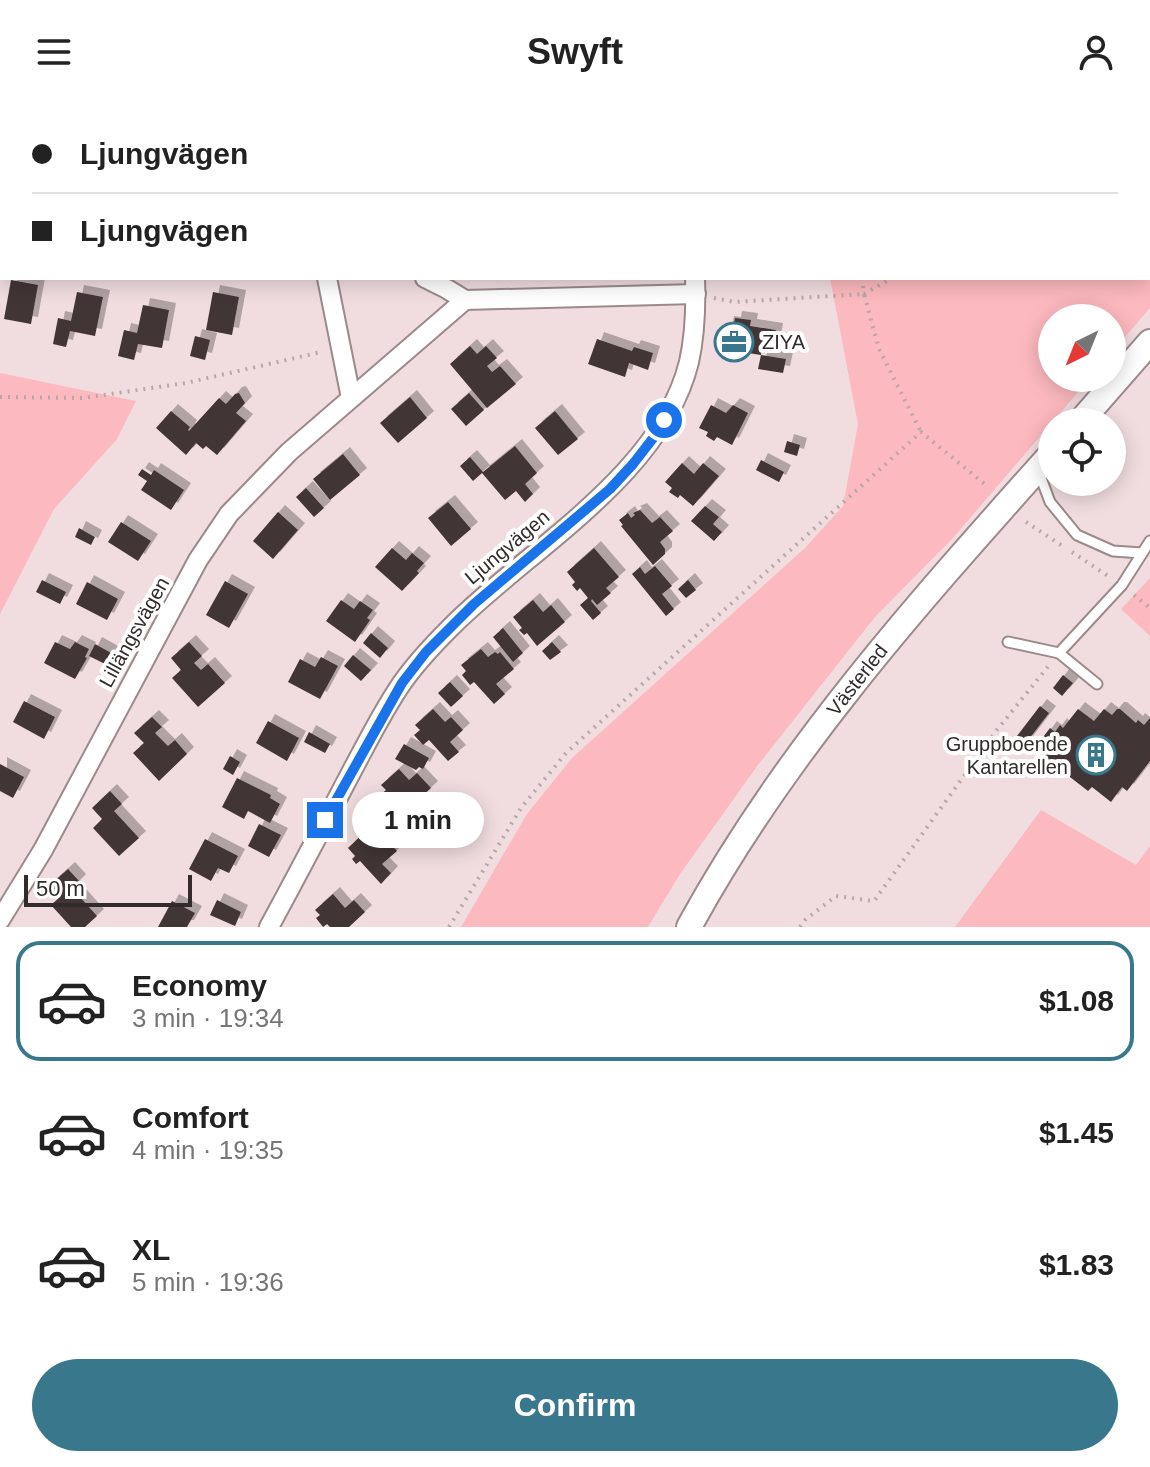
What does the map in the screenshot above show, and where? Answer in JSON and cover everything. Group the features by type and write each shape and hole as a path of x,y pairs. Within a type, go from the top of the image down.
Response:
{"street":[{"path":"327,280 351,398"},
{"path":"429,280 465,300 695,286"},
{"name":"Ljungvägen","path":"269,927 364,749 402,683 426,652 474,604 610,489 654,437 673,403 688,364 694,332 695,286"},
{"name":"Lillängsvägen","path":"0,920 43,850 198,560 229,514 289,452 465,300"},
{"path":"1092,408 1149,344"},
{"name":"Västerled","path":"689,927 750,824 829,716 909,615 1038,469"}],"lane":[{"path":"1049,496 1050,502 1077,535 1113,551 1142,553"},
{"path":"1059,653 1122,585 1150,541"},
{"path":"1008,642 1059,653 1097,684"}],"path":[{"path":"862,280 879,349 921,432 986,485"},
{"path":"695,286 734,302 864,294 888,280"},
{"path":"0,397 83,398 186,383 341,347"},
{"path":"449,927 521,808 566,753 921,432"},
{"path":"1026,522 1122,585 1150,608"},
{"path":"800,927 836,896 874,901 997,730 1059,653"}],"shaded area":[{"path":"830,280 1150,280 1150,308 1126,336 1126,304 1038,304 1038,392 1078,392 1064,408 1038,408 1038,439 953,538 875,617 758,765 680,874 648,927 461,927 527,814 572,758 805,548 843,506 858,424"},
{"path":"0,373 136,401 117,439 54,509 0,614"},
{"path":"1150,578 1150,636 1121,609"},
{"path":"1041,810 1136,865 1150,846 1150,927 955,927"}],"building":[{"path":"11,280 38,285 31,324 4,319"},
{"path":"77,292 103,297 95,336 70,331 66,347 53,344 58,318 71,321"},
{"path":"213,292 239,297 232,335 206,330"},
{"path":"143,305 169,310 162,348 138,344 134,360 118,356 124,330 137,333"},
{"path":"735,318 751,320 750,326 776,330 773,347 762,345 761,355 722,349 727,323 734,324"},
{"path":"195,336 210,340 205,360 190,356"},
{"path":"597,339 632,351 634,347 653,353 648,370 629,363 625,377 588,364"},
{"path":"470,346 477,354 486,346 497,358 487,366 492,372 500,366 516,384 487,408 450,364"},
{"path":"761,355 786,359 783,373 758,369"},
{"path":"239,393 245,403 236,413 246,421 217,455 196,443 186,455 156,428 171,411 190,427 189,431 219,398 226,404"},
{"path":"469,393 484,410 466,426 451,409"},
{"path":"410,397 427,418 398,443 380,423"},
{"path":"711,405 726,413 733,405 748,413 732,445 717,437 714,441 706,436 708,432 699,428"},
{"path":"555,411 578,439 558,455 535,428"},
{"path":"787,441 800,445 797,456 784,452"},
{"path":"515,446 537,473 525,484 533,494 525,502 516,491 505,500 482,473 473,481 460,466 470,457 483,472"},
{"path":"343,454 360,475 330,500 313,479"},
{"path":"761,460 784,472 779,482 756,470"},
{"path":"682,463 694,474 703,463 719,476 693,506 680,495 678,498 669,492 672,488 665,482"},
{"path":"142,469 151,475 154,470 184,490 171,510 141,490 147,481 138,475"},
{"path":"306,488 324,508 314,517 296,497"},
{"path":"448,502 471,529 451,546 428,518"},
{"path":"705,506 719,517 713,524 722,532 714,541 691,521"},
{"path":"640,510 652,523 660,517 673,531 660,542 665,554 653,565 619,520 628,513 631,518 635,515 633,513"},
{"path":"278,512 298,530 273,559 253,541"},
{"path":"121,522 151,541 138,561 108,542"},
{"path":"79,528 95,537 91,545 75,537"},
{"path":"392,548 406,560 412,553 424,563 402,591 375,567"},
{"path":"594,548 619,577 606,588 611,593 597,605 592,599 601,613 593,620 580,605 588,598 580,588 577,591 572,585 575,582 567,572"},
{"path":"655,566 672,586 662,594 674,609 666,616 632,574 640,567 645,574"},
{"path":"42,580 66,592 60,604 36,592"},
{"path":"688,580 696,590 686,598 678,589"},
{"path":"225,581 248,594 229,628 206,615"},
{"path":"87,582 118,599 107,620 76,604"},
{"path":"341,600 354,609 360,601 373,610 355,642 326,621"},
{"path":"533,600 543,612 551,605 565,622 537,646 527,633 524,635 519,630 522,628 513,617"},
{"path":"503,628 523,653 513,662 493,637"},
{"path":"371,633 388,648 380,658 363,643"},
{"path":"55,642 70,649 75,642 89,649 75,679 44,663"},
{"path":"189,642 202,656 194,663 201,670 208,664 225,683 198,707 172,678 181,670 171,658"},
{"path":"552,642 561,652 550,660 542,651"},
{"path":"95,644 113,654 107,665 89,656"},
{"path":"481,649 488,657 500,652 514,669 496,684 505,694 494,704 474,682 470,685 462,675 466,671 461,665"},
{"path":"353,655 371,670 361,681 344,666"},
{"path":"321,657 338,666 320,699 288,682 300,659 315,667"},
{"path":"1063,675 1073,683 1062,696 1053,688"},
{"path":"450,682 463,696 451,707 438,693"},
{"path":"24,701 55,717 44,739 13,722"},
{"path":"1040,706 1049,713 1026,743 1017,736"},
{"path":"433,709 445,722 451,717 463,730 450,742 459,752 448,761 429,740 423,745 414,735 420,730 415,725"},
{"name":"Gruppboende Kantarellen","path":"1078,709 1094,721 1104,709 1112,715 1120,709 1136,723 1138,720 1144,725 1150,718 1150,761 1127,791 1122,787 1111,802 1092,787 1088,791 1034,749 1050,728 1055,732 1060,725 1063,728"},
{"path":"152,717 162,727 155,733 168,746 175,740 187,754 159,781 133,753 144,743 134,733"},
{"path":"268,721 299,738 287,761 256,743"},
{"path":"309,732 330,744 325,753 304,742"},
{"path":"404,744 429,758 423,769 419,767 416,770 395,759"},
{"path":"230,756 240,762 233,775 223,769"},
{"path":"0,764 24,777 13,798 0,791"},
{"path":"399,769 409,780 417,773 431,788 416,802 424,811 414,820 395,800 390,805 380,795 386,790 381,785"},
{"path":"237,778 271,795 270,798 280,804 270,823 248,811 244,819 222,807"},
{"path":"110,791 122,804 114,811 139,838 119,856 93,828 102,819 92,808"},
{"path":"371,802 395,819 386,832 361,815"},
{"path":"259,824 281,835 269,857 248,846"},
{"path":"365,832 377,844 384,837 397,851 382,864 391,873 381,884 360,861 356,864 352,859 355,856 348,848"},
{"path":"205,839 238,856 229,873 218,868 211,881 189,869"},
{"path":"68,869 79,881 72,888 97,916 85,927 71,927 51,905 61,896 50,885"},
{"path":"333,894 345,908 354,900 365,912 349,927 330,927 327,924 323,927 316,918 320,915 315,910"},
{"path":"217,900 241,912 235,926 210,915"},
{"path":"172,901 195,913 187,927 158,927"}],"place":[{"name":"ZIYA","path":"734,342"},
{"name":"Gruppboende Kantarellen","path":"1096,755"}],"route":[{"path":"325,820 402,683 426,652 474,604 610,489 633,464 664,420"}]}
